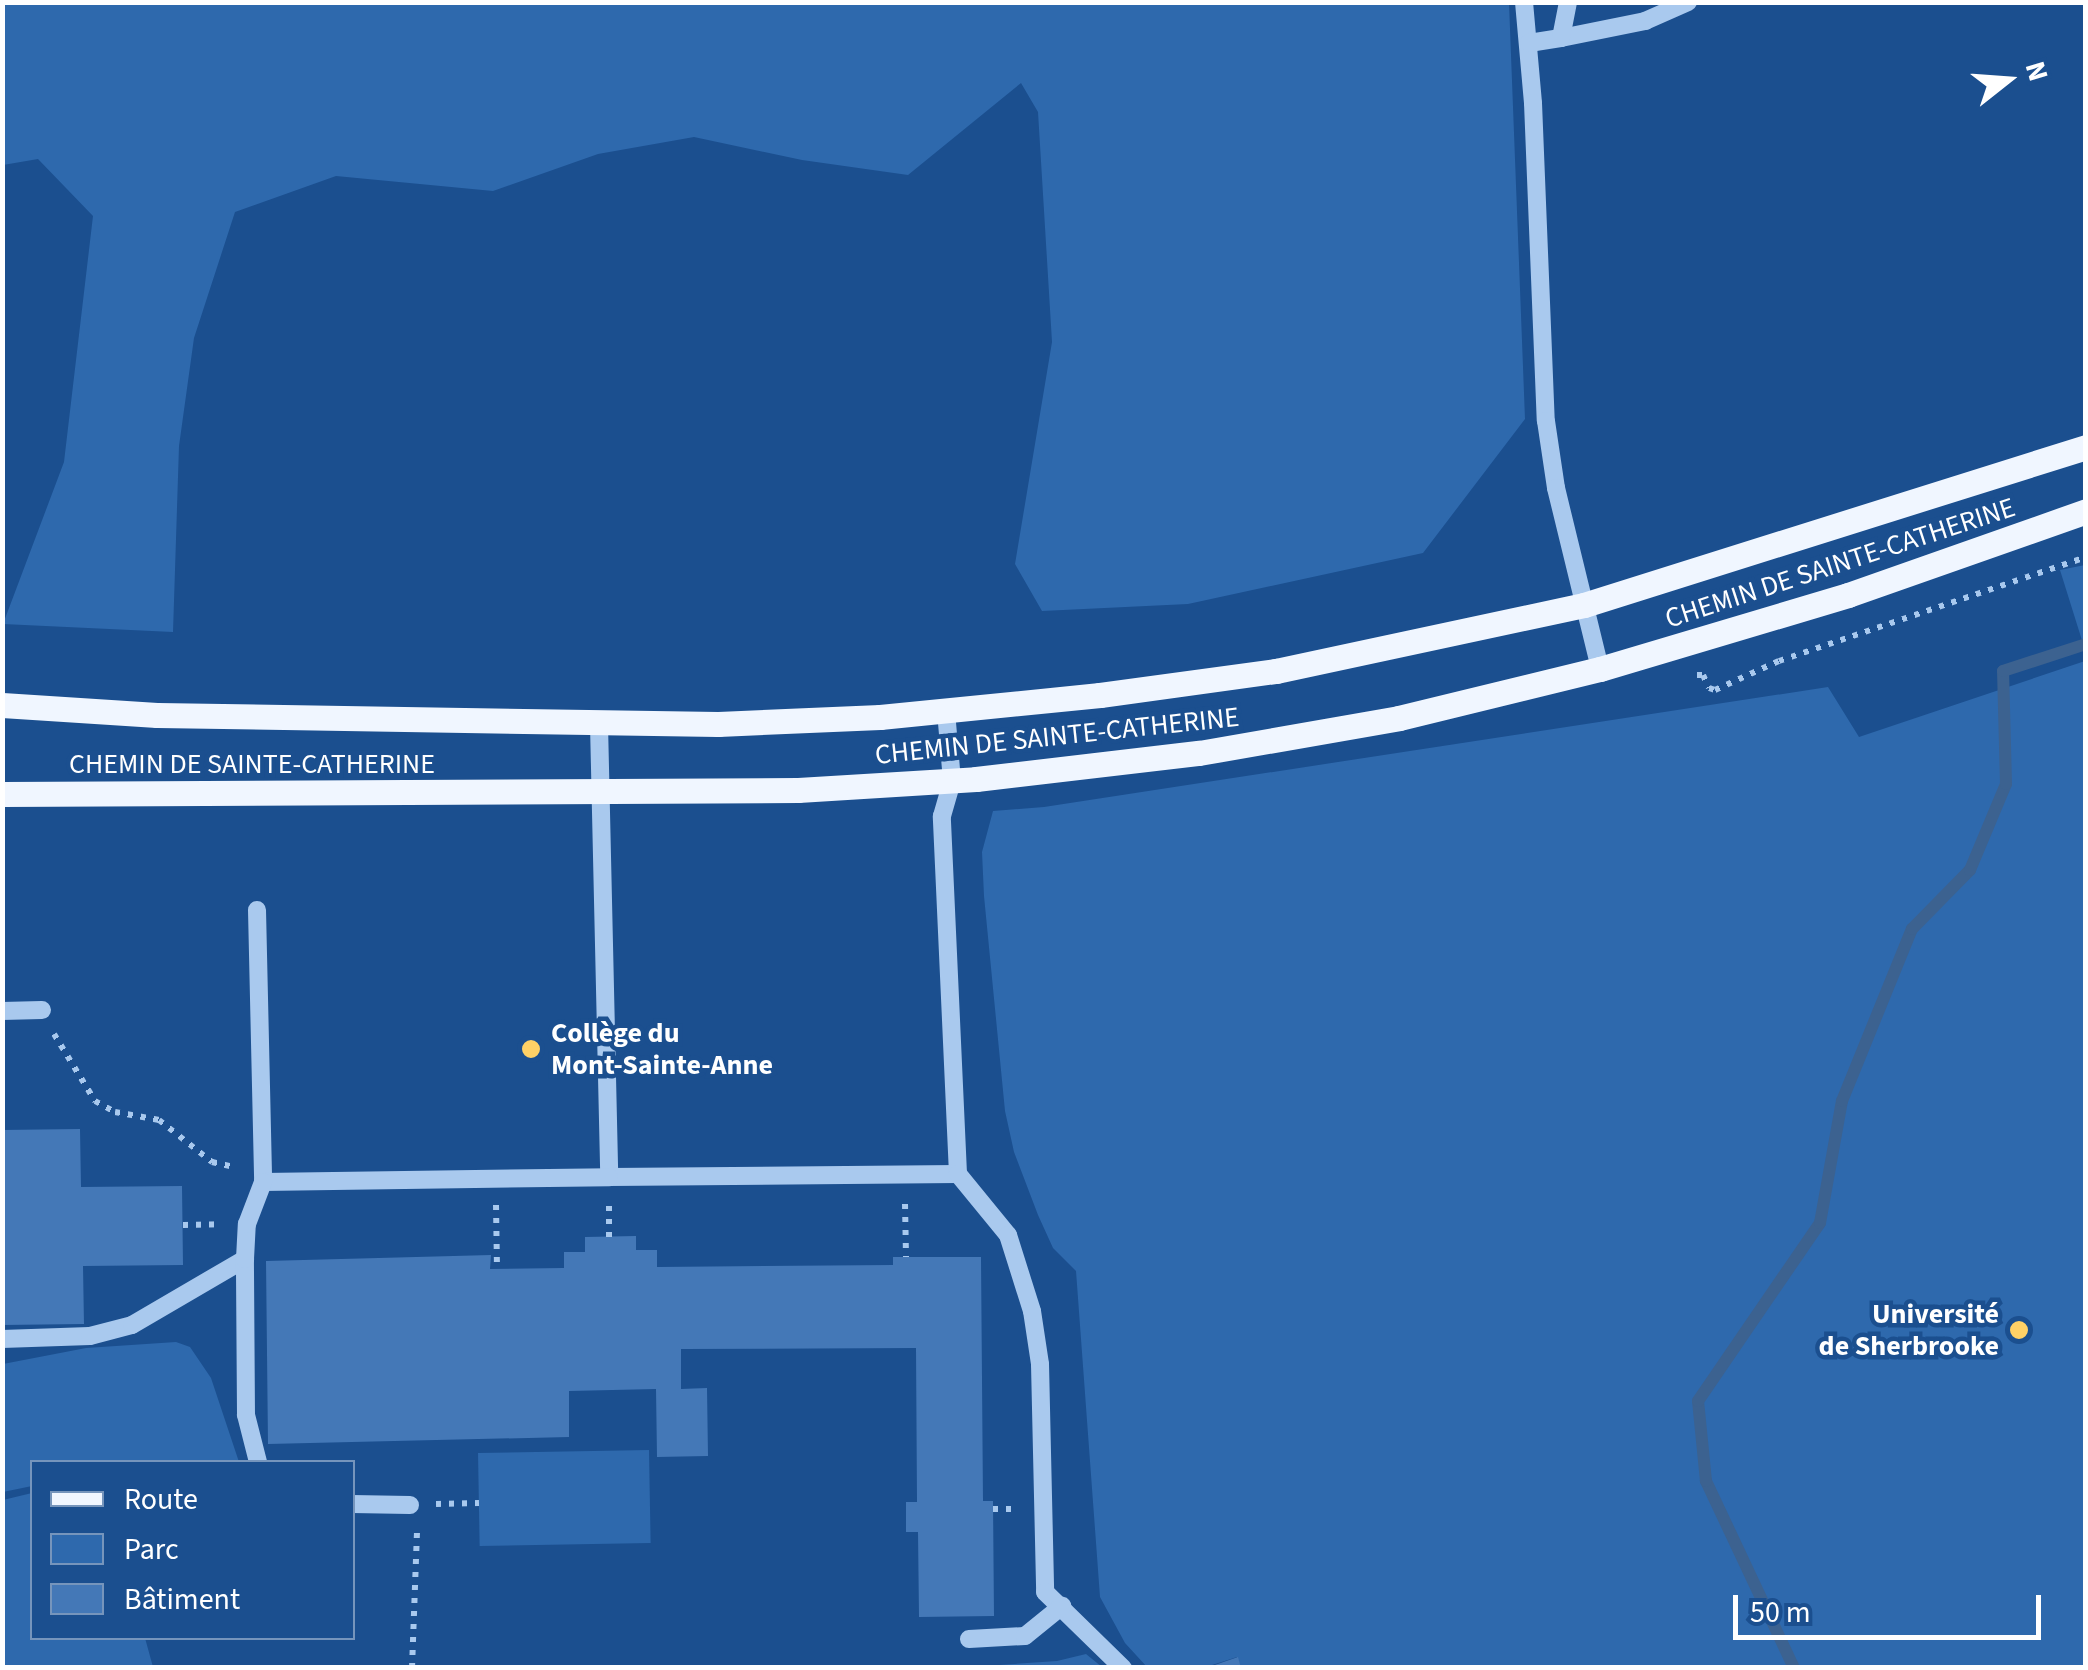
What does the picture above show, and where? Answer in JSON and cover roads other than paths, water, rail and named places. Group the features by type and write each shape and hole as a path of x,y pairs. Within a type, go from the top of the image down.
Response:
{"main road":[{"name":"CHEMIN DE SAINTE-CATHERINE","path":"2,706 157,715 599,724 757,723 946,711 1276,671 1584,605 2086,447"},
{"name":"CHEMIN DE SAINTE-CATHERINE","path":"2,794 603,794 798,790 952,781 1280,740 1442,709 1600,669 1848,595 2086,512"}],"lane":[{"path":"1524,2 1546,421 1556,488 1600,669"},
{"path":"1561,38 1568,2"},
{"path":"1528,43 1645,21 1688,2"},
{"path":"946,711 952,781 942,816 958,1174 1008,1235 1032,1312 1040,1364 1045,1592 1123,1668"},
{"path":"599,724 609,1177"},
{"path":"257,910 263,1182 246,1224 245,1259 246,1415 257,1460"},
{"path":"2,1011 42,1010"},
{"path":"263,1182 958,1174"},
{"path":"2,1338 90,1336 132,1326 245,1259"},
{"path":"355,1504 414,1505"},
{"path":"969,1639 1025,1636 1062,1606"}],"waterway":[{"path":"1794,1668 1706,1481 1698,1401 1820,1223 1842,1101 1912,929 1970,870 2006,784 2003,671 2086,644"}],"place":[{"name":"Collège du Mont-Sainte-Anne","path":"531,1049"},
{"name":"Université de Sherbrooke","path":"2019,1330"}]}
